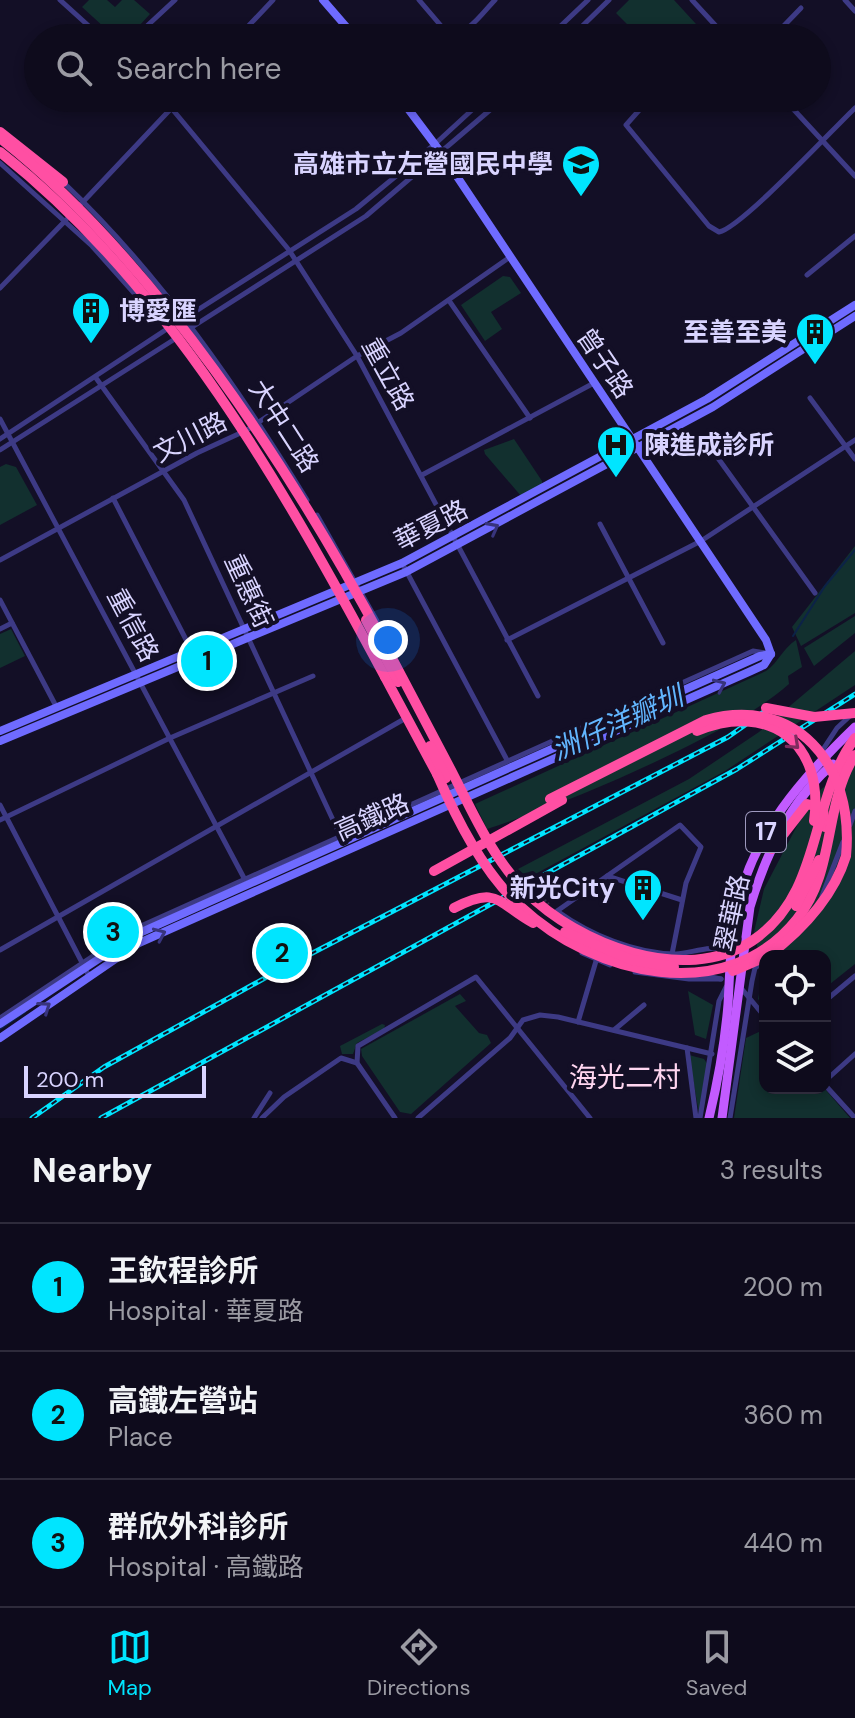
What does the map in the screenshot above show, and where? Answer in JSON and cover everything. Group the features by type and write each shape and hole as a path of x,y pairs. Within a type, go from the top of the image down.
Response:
{"highway":[{"path":"0,129 63,182"},
{"path":"0,138 151,290 259,436 371,619 476,823"},
{"path":"0,152 74,211 170,329 318,552 456,813 504,889 538,921 574,945"},
{"path":"244,431 351,601 385,677"},
{"path":"356,589 447,779 497,857 529,895 576,929 634,956 687,965 709,964 751,949 784,923 803,896 819,860 825,827 823,808 807,804 772,849"},
{"path":"806,871 815,811 811,765 801,748 786,736 768,727 738,722 715,725 678,739 433,868 641,747 722,710 755,708 814,717 855,712"},
{"path":"550,799 572,791 706,720 728,714 767,714 790,722 813,736 840,768 845,781 852,813 849,848 836,880 810,919 775,950"},
{"path":"613,946 680,960 730,952 748,944 780,917 806,871 832,776 855,738"},
{"path":"708,973 766,948 783,935 807,906 825,861 840,786 855,752"},
{"path":"437,774 503,879 547,921 599,949 632,960 692,972 730,965 743,958"},
{"path":"454,908 475,897 494,896 525,919 574,945 633,968 684,974 727,973 759,960"}],"main road":[{"name":"翠華路","path":"709,1118 722,1049 725,981 730,965 728,951 748,869 777,813 799,784 855,727"},
{"name":"翠華路","path":"722,1118 750,907 772,849 803,795 830,766 855,752"}],"street":[{"path":"60,0 87,24"},
{"path":"149,24 175,0"},
{"path":"250,24 273,0"},
{"path":"323,0 344,24"},
{"path":"419,0 442,24"},
{"path":"471,24 495,0"},
{"path":"563,24 588,0"},
{"path":"584,24 609,0"},
{"path":"692,0 714,24"},
{"path":"845,0 855,11"},
{"path":"786,24 801,8"},
{"path":"638,112 626,125 709,226 719,232 730,229 749,213 855,108"},
{"path":"0,288 168,112"},
{"name":"重立路","path":"177,112 289,250 357,356 538,696"},
{"name":"曾子路","path":"411,112 442,154 701,541 766,640 771,654"},
{"path":"0,439 356,209 470,112"},
{"path":"0,450 103,387 366,216 488,112"},
{"path":"796,112 855,176"},
{"name":"大中二路","path":"0,163 74,211 192,327 259,422 356,589 368,602 469,795"},
{"name":"大中二路","path":"63,182 74,211 205,380 220,390 350,615 448,804"},
{"path":"807,275 855,236"},
{"name":"文川路","path":"0,560 244,431 357,356 450,302 510,257"},
{"path":"450,302 530,418"},
{"name":"華夏路","path":"754,375 855,305"},
{"name":"華夏路","path":"0,731 196,659 460,546 855,316"},
{"name":"重惠街","path":"96,378 165,472 192,516 340,835"},
{"path":"422,475 595,382"},
{"path":"810,398 855,459"},
{"name":"重信路","path":"0,419 253,892"},
{"path":"507,640 701,541 855,440"},
{"name":"華夏路","path":"404,568 455,536 635,444"},
{"path":"710,447 815,593"},
{"path":"113,498 196,659"},
{"path":"600,524 626,579 663,643"},
{"path":"404,568 507,760"},
{"name":"華夏路","path":"0,741 138,678 192,649 244,628 340,597"},
{"path":"0,600 57,709"},
{"path":"368,602 386,643"},
{"name":"大中二路","path":"350,615 357,618 372,647"},
{"path":"0,629 12,623"},
{"name":"高鐵路","path":"463,783 507,760 753,651 771,654"},
{"name":"高鐵路","path":"246,880 463,783 760,656 771,654"},
{"name":"高鐵路","path":"0,1018 85,968 751,671 764,665 771,654"},
{"path":"3,818 170,738 313,676"},
{"name":"翠華路","path":"799,784 837,728 855,712"},
{"path":"0,950 406,718"},
{"name":"高鐵路","path":"0,1024 135,935 340,835 443,792"},
{"path":"0,805 3,818 85,968"},
{"name":"翠華路","path":"774,950 816,909 855,811"},
{"path":"672,954 682,900 701,847 680,825 557,911 599,935 653,952 672,954 728,951 743,958 753,957 755,968"},
{"path":"606,875 682,900"},
{"path":"531,925 549,932 596,961 646,975 725,981"},
{"path":"696,957 728,951"},
{"path":"578,1022 596,961"},
{"name":"翠華路","path":"730,1118 749,998 755,968 759,964"},
{"name":"高鐵路","path":"0,1038 85,968"},
{"path":"692,972 741,988 759,1010"},
{"path":"831,996 855,976"},
{"path":"395,1118 357,1063 356,1052 363,1042 476,977 590,1118"},
{"name":"翠華路","path":"698,1118 725,981"},
{"path":"614,1031 644,1005"},
{"path":"418,1118 526,1017 540,1015 578,1022 712,1054"},
{"path":"687,1048 698,1118"},
{"path":"831,1077 855,1054"},
{"path":"262,1118 284,1097 341,1058 357,1063"},
{"path":"831,1090 855,1118"},
{"path":"254,1118 270,1093"}],"green space":[{"path":"89,0 107,0 115,7 122,0 134,0 150,14 141,24 101,24 82,7"},
{"path":"629,0 674,0 696,24 627,24 616,13"},
{"path":"503,276 510,277 521,293 491,312 502,329 485,341 461,305"},
{"path":"514,439 542,481 542,485 521,496 484,450"},
{"path":"6,464 16,467 37,505 0,525 0,467"},
{"path":"855,546 855,613 801,646 792,627"},
{"path":"855,616 855,633 814,666 804,648"},
{"path":"11,629 25,656 0,668 0,634"},
{"path":"796,640 802,667 788,676 789,684 750,712 633,772 561,803 487,829 475,804 766,671"},
{"path":"855,651 855,685 725,771 528,878 518,869 689,779 759,732"},
{"path":"855,761 855,964 831,983 831,950 759,950 759,955 754,932 764,889 812,797"},
{"path":"688,991 713,1005 706,1039 695,1035"},
{"path":"460,994 466,1001 455,1006 479,1033 487,1035 491,1043 411,1114 400,1112 362,1056 361,1049"},
{"path":"385,1025 384,1029 357,1043 353,1054 342,1054 340,1046"},
{"path":"759,1032 759,1094 829,1094 850,1118 734,1118 746,1038"},
{"path":"689,1055 704,1059 708,1065 699,1114"}],"waterway":[{"name":"洲仔洋瓣圳","path":"793,636 825,586 855,550"},
{"name":"洲仔洋瓣圳","path":"0,1029 25,1012"}],"tunnel":[{"path":"515,872 548,905"}],"railway":[{"path":"101,1118 737,769 855,694"},
{"path":"32,1118 104,1067 274,973 728,737 765,711"}],"place":[{"name":"高雄市立左營國民中學","path":"581,198"},
{"name":"博愛匯","path":"91,345"},
{"name":"至善至美","path":"815,366"},
{"name":"陳進成診所","path":"616,479"},
{"name":"王欽程診所","path":"207,661"},
{"name":"新光City","path":"643,922"},
{"name":"群欣外科診所","path":"113,932"},
{"name":"高鐵左營站","path":"282,953"}],"district":[{"name":"海光二村","path":"625,1077"}]}
